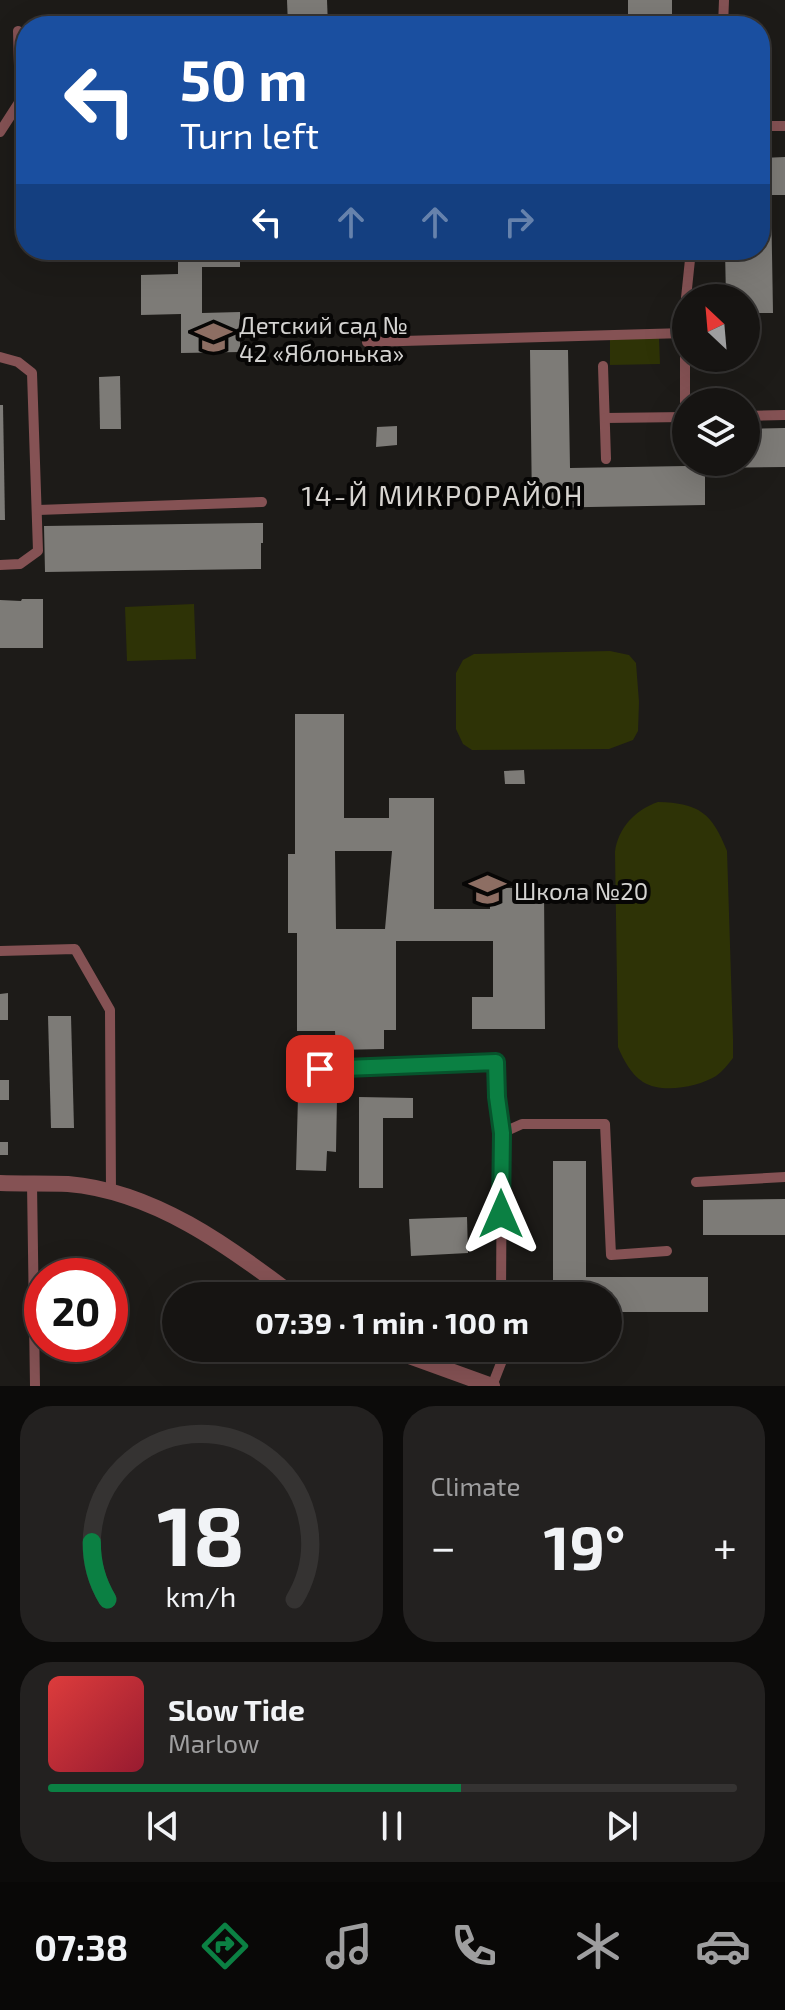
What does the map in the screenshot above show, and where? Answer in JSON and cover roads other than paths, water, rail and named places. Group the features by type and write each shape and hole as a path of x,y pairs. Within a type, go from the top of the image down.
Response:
{"street":[{"path":"0,1183 70,1184 111,1193 161,1210 213,1238 276,1282"},
{"path":"426,1362 492,1386"}],"lane":[{"path":"0,132 16,107"},
{"path":"687,284 690,260"},
{"path":"367,342 672,333"},
{"path":"0,357 18,362 32,373 38,510 38,551 20,564 0,565"},
{"path":"603,366 606,459"},
{"path":"760,416 785,415"},
{"path":"605,418 672,417"},
{"path":"38,510 262,502"},
{"path":"0,951 75,949 110,1010 111,1193"},
{"path":"320,1069 496,1062 502,1133 501,1282"},
{"path":"502,1133 522,1124 605,1124 611,1255 667,1251"},
{"path":"696,1182 785,1177"},
{"path":"32,1184 35,1386"},
{"path":"492,1386 501,1362"}],"place":[{"name":"Детский сад № 42 «Яблонька»","path":"213,338"},
{"name":"Школа №20","path":"488,890"}],"district":[{"name":"14-Й МИКРОРАЙОН","path":"443,495"}]}
